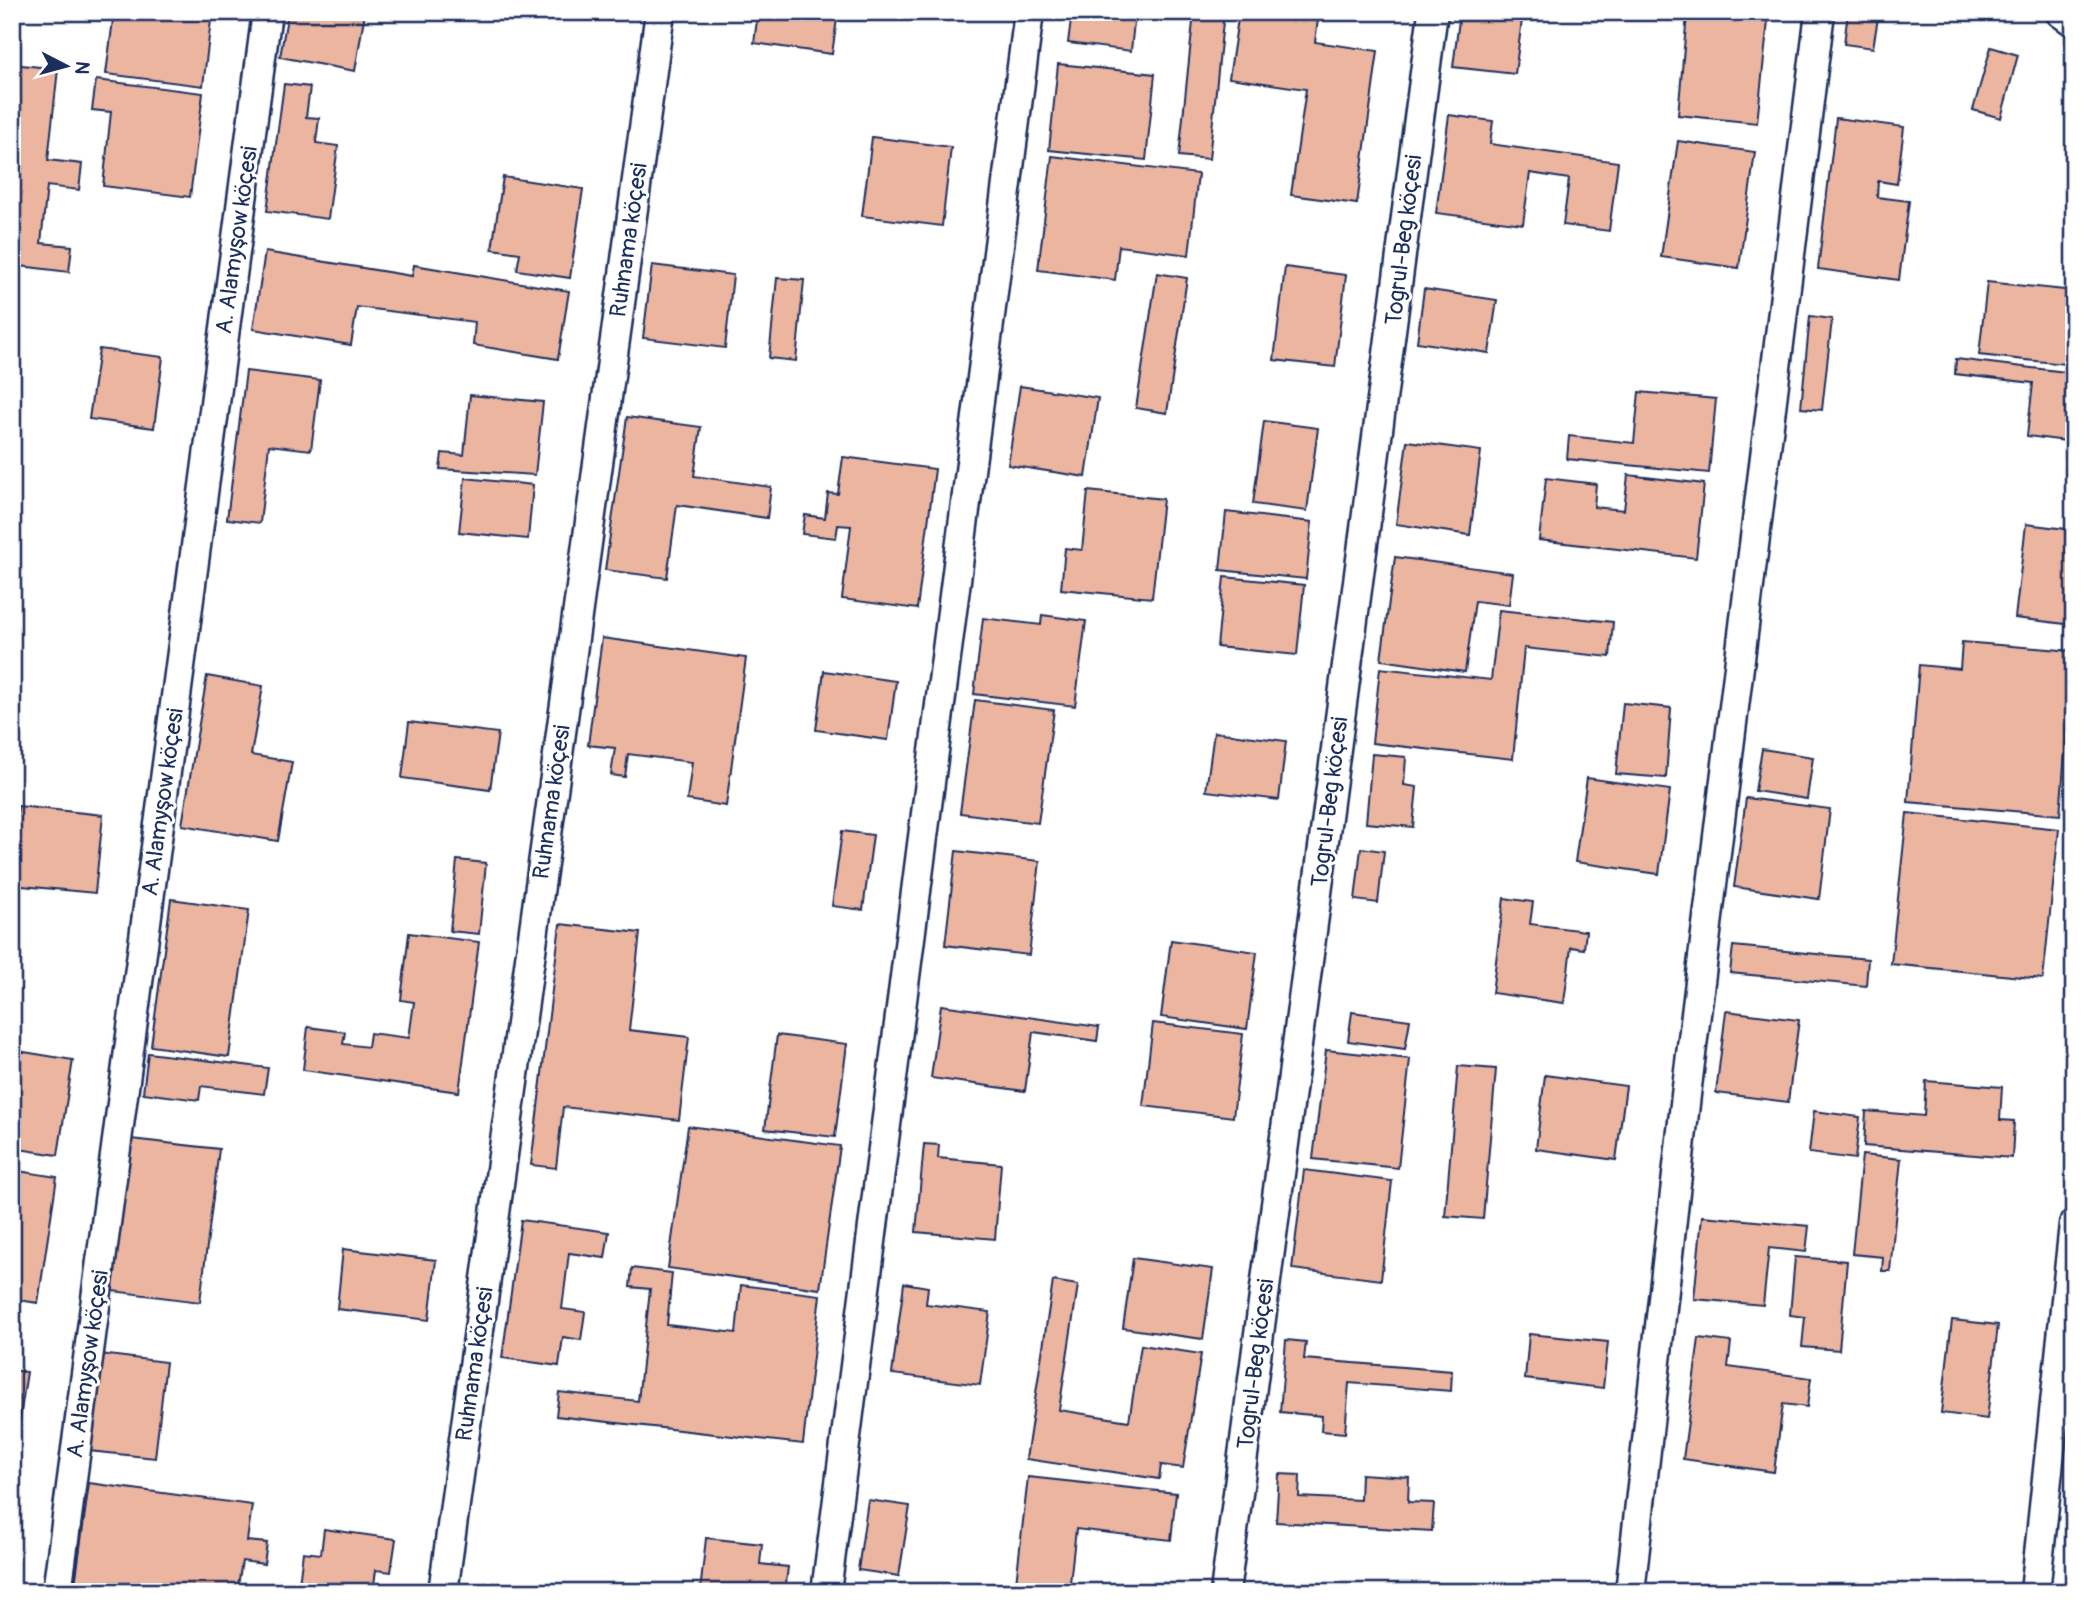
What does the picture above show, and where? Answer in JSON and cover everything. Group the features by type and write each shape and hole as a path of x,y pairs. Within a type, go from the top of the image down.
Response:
{"street":[{"name":"A. Alamyşow köçesi","path":"57,1592 267,12"},
{"name":"Ruhnama köçesi","path":"443,1592 660,12"},
{"path":"826,1592 1029,12"},
{"name":"Togrul-Beg köçesi","path":"1225,1592 1433,12"},
{"path":"1630,1592 1686,1095 1820,12"},
{"path":"2060,12 2074,22"},
{"path":"2035,1592 2074,1224"}],"building":[{"path":"114,12 212,12 203,86 106,74"},
{"path":"288,12 365,12 355,71 280,57"},
{"path":"758,12 838,12 832,54 754,43"},
{"path":"1072,12 1135,12 1131,51 1068,43"},
{"path":"1194,12 1224,12 1209,159 1179,156"},
{"path":"1239,12 1319,12 1315,42 1378,51 1357,204 1291,195 1306,89 1229,78"},
{"path":"1460,12 1523,12 1515,74 1453,67"},
{"path":"1848,12 1879,12 1873,48 1844,44"},
{"path":"1687,14 1768,21 1757,123 1678,115"},
{"path":"1991,47 2018,55 2001,118 1973,110"},
{"path":"12,64 58,69 48,160 82,164 79,190 47,186 41,243 72,246 69,272 12,265"},
{"path":"1058,64 1155,74 1146,160 1049,150"},
{"path":"96,80 203,93 190,197 103,186 111,112 92,110"},
{"path":"284,84 310,87 306,117 319,118 316,143 338,146 328,219 267,211"},
{"path":"1449,115 1493,121 1490,144 1618,162 1609,231 1563,225 1569,179 1530,173 1523,224 1436,213"},
{"path":"1836,118 1904,127 1897,184 1878,181 1877,197 1909,201 1899,280 1818,269"},
{"path":"872,137 951,147 942,226 862,216"},
{"path":"1678,141 1755,152 1739,268 1661,257"},
{"path":"1052,156 1198,174 1189,255 1119,246 1115,280 1038,270"},
{"path":"503,177 583,189 570,278 517,270 520,253 492,249"},
{"path":"265,252 412,276 414,265 569,291 558,359 473,345 475,322 357,307 351,345 253,329"},
{"path":"652,265 733,275 725,348 643,338"},
{"path":"1285,267 1346,275 1335,367 1274,360"},
{"path":"1157,273 1187,278 1167,413 1136,408"},
{"path":"777,278 804,280 796,361 769,358"},
{"path":"1987,282 2074,291 2074,365 1979,355"},
{"path":"1424,289 1497,300 1489,353 1417,342"},
{"path":"1810,316 1832,319 1822,410 1801,408"},
{"path":"99,349 163,357 154,428 89,419"},
{"path":"1956,359 2074,373 2074,442 2027,436 2033,383 1955,374"},
{"path":"246,371 320,380 311,450 269,445 260,523 227,519"},
{"path":"1020,386 1098,398 1086,477 1008,465"},
{"path":"1639,392 1716,399 1709,473 1567,459 1569,436 1634,443"},
{"path":"470,395 543,402 535,475 440,469 442,453 464,455"},
{"path":"627,417 701,427 694,476 771,487 767,518 677,505 667,578 605,570"},
{"path":"1264,421 1318,428 1307,511 1253,504"},
{"path":"1407,441 1481,451 1470,535 1396,524"},
{"path":"843,457 935,469 917,609 842,599 851,526 838,525 836,538 802,534 805,515 825,518 828,493 838,494"},
{"path":"1628,475 1704,484 1696,558 1539,540 1546,478 1596,484 1594,507 1624,510"},
{"path":"465,478 533,485 528,539 459,532"},
{"path":"1088,491 1163,499 1152,598 1061,589 1065,548 1082,550"},
{"path":"1226,512 1312,522 1306,579 1220,570"},
{"path":"2026,524 2074,530 2074,625 2015,618"},
{"path":"1395,557 1513,573 1509,605 1475,601 1465,672 1381,660"},
{"path":"1224,577 1304,585 1297,655 1217,647"},
{"path":"1499,610 1613,622 1610,657 1524,648 1513,759 1372,743 1380,668 1491,680"},
{"path":"1042,615 1086,621 1075,706 974,694 983,618 1041,625"},
{"path":"602,638 746,658 726,806 687,800 692,762 628,754 625,777 611,775 615,748 588,745"},
{"path":"1962,642 2073,651 2060,815 1908,802 1919,665 1960,669"},
{"path":"824,671 896,681 888,740 816,730"},
{"path":"207,676 263,686 251,755 292,762 278,841 182,825"},
{"path":"975,700 1054,710 1038,823 960,813"},
{"path":"1623,703 1671,708 1666,778 1616,774"},
{"path":"409,722 498,733 490,790 402,778"},
{"path":"1214,732 1286,741 1279,800 1206,791"},
{"path":"1762,749 1813,757 1807,799 1755,791"},
{"path":"1372,754 1406,757 1404,785 1417,787 1413,827 1366,823"},
{"path":"1587,778 1670,790 1659,874 1575,862"},
{"path":"1746,798 1830,809 1819,899 1734,887"},
{"path":"18,806 103,815 95,893 12,885 12,826 16,826"},
{"path":"1907,813 2059,829 2043,979 1891,964"},
{"path":"842,831 873,835 863,910 832,906"},
{"path":"1361,848 1384,851 1378,903 1355,900"},
{"path":"956,851 1040,861 1029,955 945,945"},
{"path":"457,860 486,863 479,934 450,931"},
{"path":"1504,898 1533,902 1530,924 1586,931 1584,949 1571,947 1564,1003 1492,993"},
{"path":"171,899 249,910 229,1057 151,1046"},
{"path":"560,924 640,933 629,1030 689,1037 679,1120 563,1107 556,1168 531,1165"},
{"path":"409,933 479,942 459,1092 303,1070 308,1027 345,1032 343,1044 368,1047 370,1033 409,1038 414,1002 401,1000"},
{"path":"1171,940 1257,952 1247,1029 1161,1017"},
{"path":"1733,946 1868,959 1866,986 1730,973"},
{"path":"941,1005 1099,1027 1097,1041 1033,1032 1025,1091 931,1078"},
{"path":"1726,1011 1799,1020 1788,1102 1716,1093"},
{"path":"1352,1012 1410,1020 1405,1049 1348,1041"},
{"path":"1153,1023 1243,1034 1233,1117 1143,1106"},
{"path":"777,1035 847,1044 835,1137 765,1129"},
{"path":"12,1050 73,1060 58,1155 12,1148"},
{"path":"1326,1050 1410,1059 1398,1168 1313,1159"},
{"path":"148,1053 268,1068 264,1094 201,1086 199,1100 143,1093"},
{"path":"1458,1066 1496,1069 1483,1219 1445,1216"},
{"path":"1545,1075 1626,1086 1616,1160 1536,1149"},
{"path":"1926,1081 2002,1087 2000,1120 2014,1121 2012,1158 1864,1146 1866,1111 1924,1116"},
{"path":"1814,1111 1860,1117 1855,1159 1809,1153"},
{"path":"688,1126 840,1146 820,1289 668,1268"},
{"path":"131,1139 219,1149 200,1302 112,1291"},
{"path":"924,1144 939,1145 938,1158 1001,1164 995,1239 916,1232"},
{"path":"1862,1155 1901,1159 1890,1271 1882,1271 1883,1257 1852,1254"},
{"path":"12,1170 57,1177 38,1303 12,1299"},
{"path":"1304,1170 1392,1181 1381,1280 1292,1269"},
{"path":"1702,1216 1809,1226 1806,1252 1769,1248 1763,1305 1694,1299"},
{"path":"521,1220 609,1232 605,1258 569,1253 562,1309 585,1312 581,1340 563,1337 559,1366 502,1358"},
{"path":"343,1249 436,1260 429,1320 337,1309"},
{"path":"1795,1257 1847,1261 1839,1350 1802,1347 1805,1317 1790,1315"},
{"path":"1133,1258 1213,1269 1203,1339 1123,1328"},
{"path":"632,1268 672,1273 667,1325 736,1333 741,1285 820,1295 803,1444 556,1416 559,1392 638,1401 650,1289 630,1287"},
{"path":"1053,1281 1078,1285 1059,1410 1129,1421 1141,1345 1201,1354 1183,1468 1161,1465 1159,1479 1026,1459"},
{"path":"904,1283 928,1287 926,1304 990,1312 980,1385 892,1374"},
{"path":"1952,1320 1998,1325 1987,1419 1941,1413"},
{"path":"1529,1334 1608,1342 1603,1388 1525,1379"},
{"path":"1699,1338 1731,1342 1728,1367 1811,1378 1807,1407 1783,1404 1774,1472 1683,1459"},
{"path":"1286,1340 1306,1342 1304,1359 1452,1371 1451,1391 1349,1383 1345,1433 1321,1431 1322,1416 1280,1412"},
{"path":"100,1354 166,1362 155,1458 89,1451"},
{"path":"12,1370 27,1372 15,1450 12,1450"},
{"path":"1279,1474 1300,1475 1299,1497 1360,1500 1361,1474 1409,1477 1408,1502 1434,1503 1432,1531 1276,1522"},
{"path":"1028,1477 1176,1493 1171,1540 1076,1529 1069,1592 1015,1592"},
{"path":"89,1483 252,1505 247,1541 267,1543 264,1564 242,1561 237,1592 74,1592"},
{"path":"868,1500 910,1506 899,1576 858,1570"},
{"path":"12,1517 18,1518 12,1549"},
{"path":"324,1529 396,1539 391,1572 376,1570 373,1592 298,1592 303,1552 321,1554"},
{"path":"706,1538 762,1544 760,1564 788,1567 785,1592 700,1592"}]}
